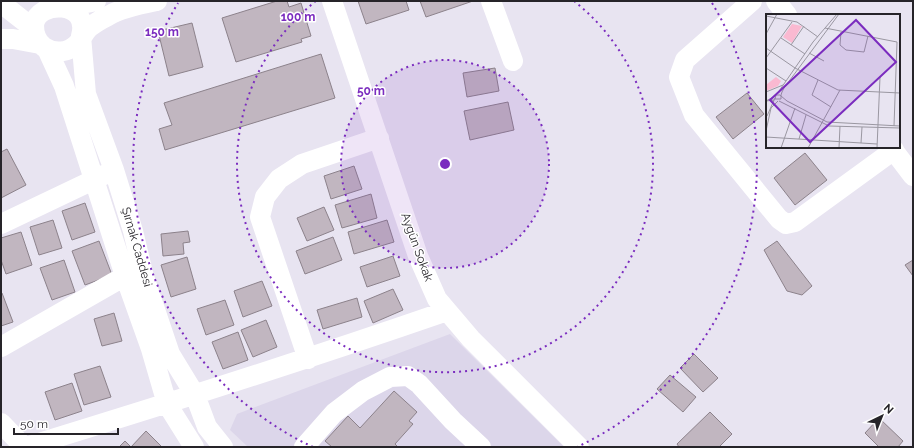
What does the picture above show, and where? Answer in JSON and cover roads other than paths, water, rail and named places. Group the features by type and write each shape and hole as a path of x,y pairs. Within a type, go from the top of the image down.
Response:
{"street":[{"path":"1,39 13,39 41,20 82,4 96,1"},
{"path":"41,20 55,52 67,50 77,44 81,36 90,27 110,15 157,1"},
{"name":"Aygün Sokak","path":"332,1 418,256 437,298 471,339 579,447"},
{"path":"491,1 513,61"},
{"path":"752,1 685,60 679,77 694,115 779,219 786,224 795,222 893,149 913,176"},
{"path":"776,1 786,14"},
{"name":"Şırnak Caddesi","path":"1,3 41,20 73,7 80,16 83,28 81,36 86,94 114,170 133,231 144,277 170,354 195,395 207,427 222,447"},
{"path":"1,21 41,20"},
{"name":"Şırnak Caddesi","path":"41,20 151,349 167,404 194,447"},
{"path":"308,359 260,217 265,197 280,179 302,164 379,138"},
{"path":"1,224 114,170"},
{"path":"1,347 126,276"},
{"path":"1,423 25,447 308,359 448,311"},
{"path":"304,447 334,413 363,391 390,377 408,376 419,384 453,421 481,447"}]}
